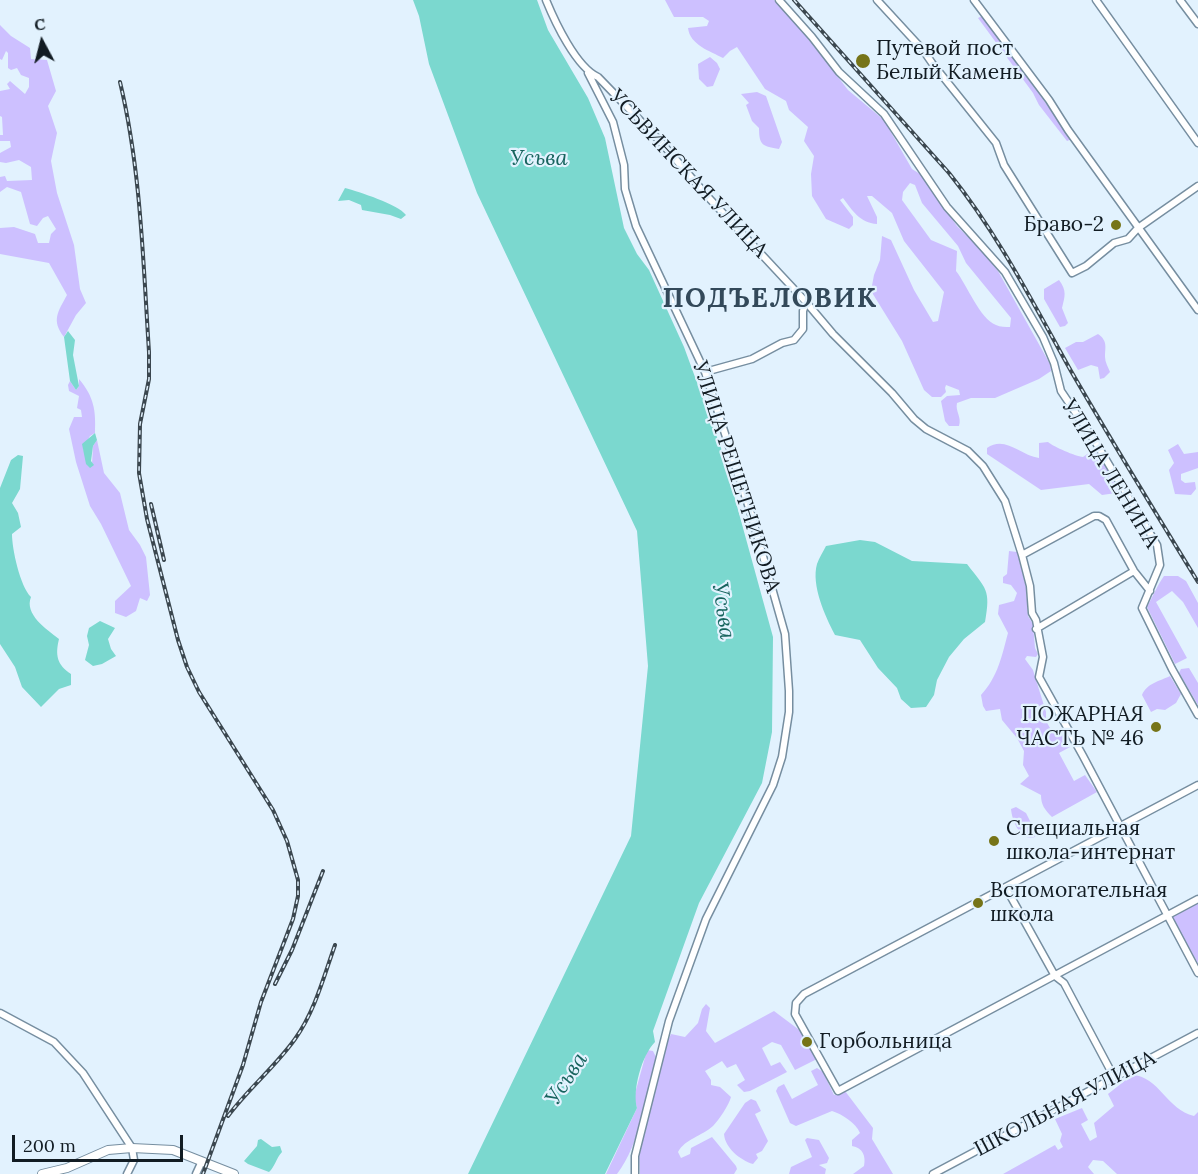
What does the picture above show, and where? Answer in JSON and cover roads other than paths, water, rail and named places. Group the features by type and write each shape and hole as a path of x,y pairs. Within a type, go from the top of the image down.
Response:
{"main road":[{"path":"42,1174 64,1171 108,1150 132,1148 173,1150 234,1174"}],"street":[{"name":"УСЬВИНСКАЯ УЛИЦА","path":"546,0 566,40 588,72 598,77 659,140 708,198 807,302 833,334 892,393 914,419 926,429 968,451 983,466 1005,501 1022,555 1030,586 1032,613 1036,620 1043,657 1039,676 1198,973"},
{"name":"УЛИЦА ЛЕНИНА","path":"778,0 812,37 839,72 884,114 947,207 1005,272 1043,337 1054,363 1061,392 1096,443 1157,545 1160,565 1142,608 1198,715"},
{"path":"877,0 924,50 996,143 1004,165 1072,273 1086,266 1114,243 1128,239 1138,228 1198,186"},
{"path":"974,0 1049,100 1068,130 1198,310"},
{"path":"1096,0 1198,143"},
{"path":"1180,0 1198,24"},
{"name":"УЛИЦА РЕШЕТНИКОВА","path":"588,72 613,122 624,165 625,189 636,226 705,372 750,514 785,634 789,712 782,757 773,785 706,919 669,1021 635,1156 635,1174"},
{"path":"705,372 742,362 782,343 794,340 803,329 803,311 807,302"},
{"name":"УЛИЦА ЛЕНИНА","path":"1022,555 1094,516 1099,516 1106,520 1134,571 1150,591"},
{"path":"1036,629 1134,571"},
{"path":"1198,785 804,994 795,1005 795,1014 838,1091 1198,899"},
{"path":"1006,888 1055,976 1064,983 1114,1077"},
{"path":"0,1013 54,1042 83,1073 132,1148 134,1160 127,1174"},
{"name":"ШКОЛЬНАЯ УЛИЦА","path":"933,1174 1198,1033"},
{"path":"196,1174 202,1161"}],"water":[{"name":"Усьва","path":"413,0 537,0 548,30 588,98 605,138 624,228 637,254 649,270 684,347 721,448 773,637 772,732 762,783 699,903 653,1031 655,1042 646,1055 639,1073 636,1092 637,1108 605,1174 468,1174 631,836 648,666 637,531 477,193 429,64 419,16"},
{"path":"345,188 387,203 406,215 401,219 362,210 361,205 349,200 338,201"},
{"path":"68,331 75,340 73,355 79,386 76,390 70,381 64,337"},
{"path":"95,433 97,440 93,446 91,461 94,465 90,468 86,464 82,444"},
{"path":"18,455 23,456 20,489 12,503 18,513 21,527 12,534 17,567 23,585 31,597 33,615 59,639 58,659 71,674 71,685 59,689 41,707 22,687 15,667 0,644 0,488 11,460"},
{"path":"860,540 875,542 912,561 967,564 985,590 987,603 985,622 964,639 949,657 937,680 934,695 926,707 911,708 901,699 897,688 878,668 860,640 835,635 823,610 816,581 817,564 820,557 826,546"},
{"path":"100,621 115,628 108,639 116,656 93,666 85,660 89,645 87,636 89,628"},
{"path":"261,1139 272,1147 280,1146 282,1152 269,1172 244,1161"}],"railway":[{"path":"794,0 967,196 1014,269 1102,424 1198,582"},
{"path":"120,82 133,149 145,284 149,379 140,424 139,473 147,519 187,667 199,692 273,810 287,841 298,880 298,896 293,919 261,1002 243,1065 203,1174"},
{"path":"151,504 164,560"},
{"path":"275,984 292,950 323,871"},
{"path":"228,1116 287,1049 302,1028 318,993 335,945"}],"place":[{"name":"Путевой пост Белый Камень","path":"863,61"},
{"name":"Браво-2","path":"1116,225"},
{"name":"ПОЖАРНАЯ ЧАСТЬ № 46","path":"1156,727"},
{"name":"Специальная школа-интернат","path":"994,841"},
{"name":"Вспомогательная школа","path":"978,903"},
{"name":"Горбольница","path":"807,1042"}],"district":[{"name":"ПОДЪЕЛОВИК","path":"770,299"}]}
